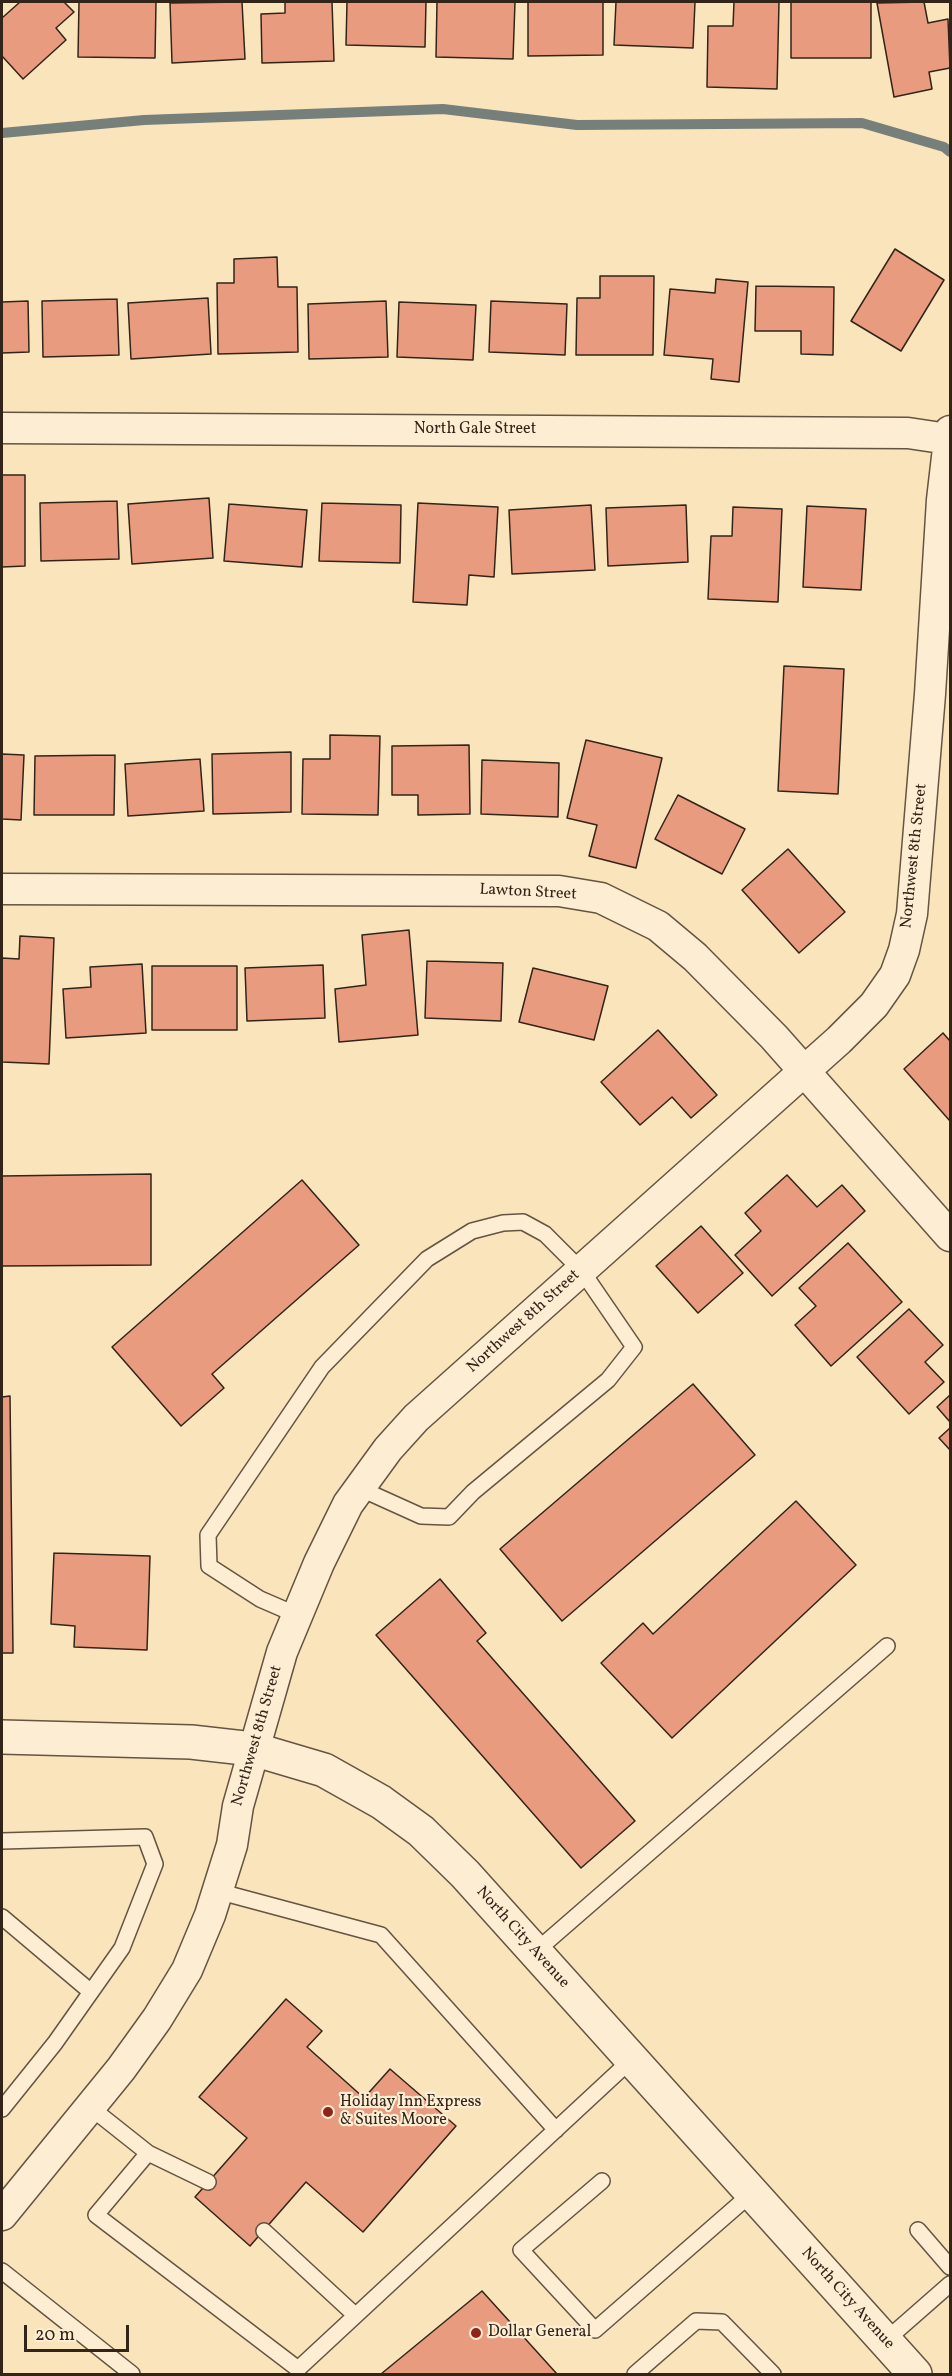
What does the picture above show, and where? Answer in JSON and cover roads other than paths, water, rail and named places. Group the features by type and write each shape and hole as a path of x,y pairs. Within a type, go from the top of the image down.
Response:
{"street":[{"name":"North Gale Street","path":"2,428 949,435"},
{"name":"Northwest 8th Street","path":"2,2215 90,2107 157,2019 187,1970 232,1845 238,1806 282,1652 319,1563 348,1504 359,1488 388,1449 416,1418 804,1071 874,1005 895,975 904,950 912,914 940,695 942,500 949,435"},
{"name":"Lawton Street","path":"2,889 559,891 601,898 658,926 695,957 774,1037 951,1236"},
{"name":"North City Avenue","path":"2,1737 191,1742 253,1749 324,1770 381,1802 421,1831 465,1874 915,2374"}],"lane":[{"path":"297,1615 260,1599 209,1566 208,1535 322,1367 427,1259 472,1231 503,1223 523,1222 545,1234 582,1271 634,1347 608,1380 473,1492 449,1517 421,1516 359,1488"},
{"path":"535,1952 887,1646"},
{"path":"2,1841 145,1837 155,1864 122,1948 55,2043 2,2109"},
{"path":"217,1891 381,1935 556,2130"},
{"path":"2,1917 91,1992"},
{"path":"148,2153 96,2216 298,2369 632,2059"},
{"path":"90,2107 148,2153 208,2182"},
{"path":"602,2181 521,2250 595,2330 752,2193"},
{"path":"918,2230 951,2267"},
{"path":"264,2231 355,2315"},
{"path":"2,2271 132,2374"},
{"path":"885,2341 951,2284"},
{"path":"634,2374 696,2321 722,2322 773,2374"}],"waterway":[{"path":"2,133 144,120 443,109 577,125 862,123 944,147 950,152"}],"place":[{"name":"Holiday Inn Express & Suites Moore","path":"328,2112"},
{"name":"Dollar General","path":"476,2333"}]}
